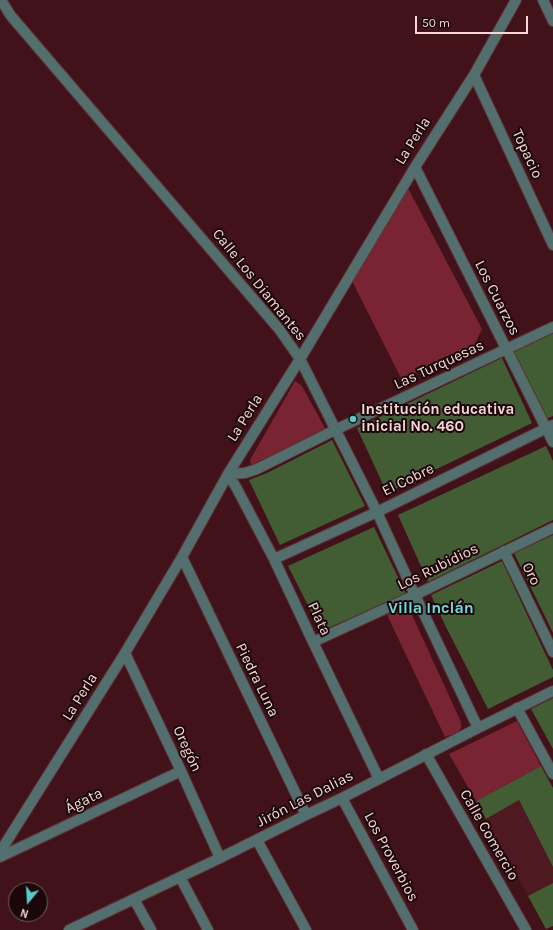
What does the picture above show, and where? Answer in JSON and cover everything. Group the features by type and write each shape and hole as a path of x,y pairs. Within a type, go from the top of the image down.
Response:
{"street":[{"name":"Calle Los Diamantes","path":"1,0 11,16 279,329 300,359 377,512 478,728"},
{"name":"La Perla","path":"0,852 125,653 182,557 228,474 300,359 415,167 474,75 516,0"},
{"path":"543,0 553,21"},
{"name":"Calle Los Diamantes","path":"0,12 22,28"},
{"name":"Topacio","path":"474,75 553,245"},
{"name":"Los Cuarzos","path":"415,167 506,349 549,426 553,442"},
{"name":"Las Turquesas","path":"228,474 245,473 257,469 335,430 553,327"},
{"name":"El Cobre","path":"274,559 377,512 549,426"},
{"name":"Plata","path":"228,474 274,559 379,779"},
{"name":"Los Rubidios","path":"313,642 415,595 553,528"},
{"name":"Oro","path":"504,552 553,652"},
{"name":"Piedra Luna","path":"182,557 306,815"},
{"name":"Oregón","path":"125,653 220,858"},
{"name":"Jirón Las Dalias","path":"69,930 258,840 553,691"},
{"path":"518,708 553,774"},
{"name":"Calle Comercio","path":"426,754 526,930"},
{"name":"Ágata","path":"0,857 181,771"},
{"name":"Los Proverbios","path":"342,798 413,930"},
{"path":"258,840 306,930"},
{"path":"180,877 208,930"},
{"path":"134,899 151,930"}],"shaded area":[{"path":"408,188 482,329 474,346 402,380 352,281"},
{"path":"295,381 302,386 326,430 251,465 250,460"},
{"path":"408,606 461,722 461,728 458,733 445,737 387,615"},
{"path":"517,721 541,766 476,801 449,754"},
{"path":"519,800 553,867 553,883 528,896 486,819"}],"building":[{"path":"553,333 553,416 546,419 513,352"},
{"path":"502,358 532,423 387,493 357,428"},
{"path":"332,440 365,506 280,545 249,480 267,473"},
{"path":"546,446 553,461 553,520 428,582 398,515"},
{"path":"374,527 406,594 321,631 288,566"},
{"path":"553,535 553,633 514,553"},
{"path":"502,561 553,670 553,677 488,709 431,595"},
{"path":"553,698 553,749 531,709"},
{"path":"541,766 553,788 553,867 519,800 486,819 476,801"},
{"path":"553,883 553,926 546,929 528,896"}],"place":[{"name":"Institución educativa inicial No. 460","path":"353,419"}],"district":[{"name":"Villa Inclán","path":"431,608"}]}
